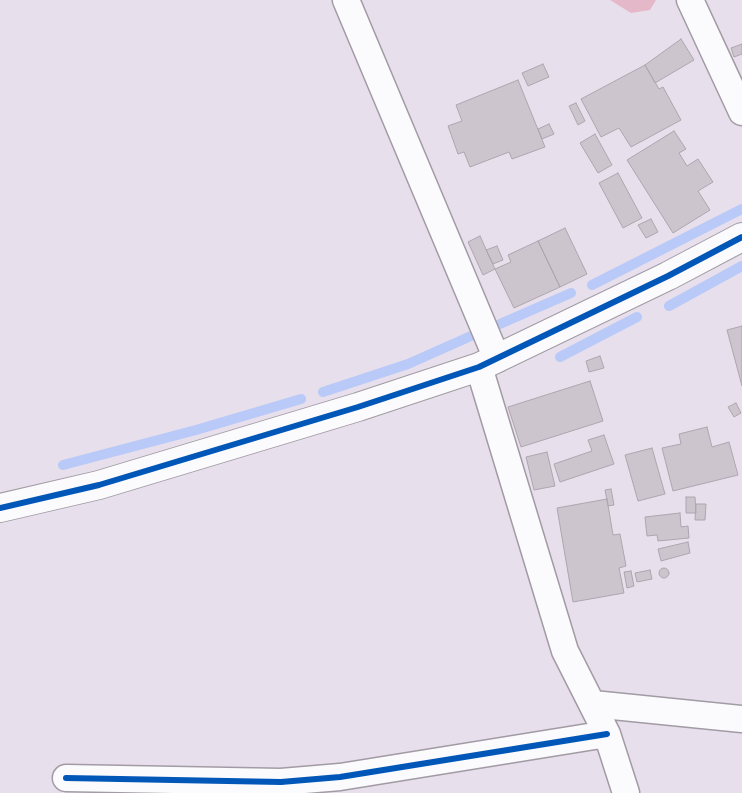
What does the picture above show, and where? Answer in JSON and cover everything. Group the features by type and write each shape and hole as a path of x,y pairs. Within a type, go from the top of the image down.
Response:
{"street":[{"path":"346,0 488,363 565,651 607,734 626,793"},
{"path":"690,0 742,112"},
{"path":"0,508 99,484 349,410 488,363 668,276 742,237"},
{"path":"592,704 742,719"},
{"path":"66,778 281,782 340,777 607,734"}],"shaded area":[{"path":"610,0 656,0 650,10 631,13"}],"building":[{"path":"681,39 694,60 655,83 645,65"},
{"path":"742,44 742,54 734,57 731,48"},
{"path":"543,64 549,77 528,86 522,73"},
{"path":"645,65 659,89 663,87 681,120 631,147 619,128 601,137 581,99"},
{"path":"518,80 545,147 512,159 509,152 470,167 464,152 458,154 448,126 462,121 456,105"},
{"path":"576,103 585,121 578,125 569,106"},
{"path":"549,124 554,134 542,139 538,129"},
{"path":"674,131 686,149 679,153 687,166 698,159 713,182 698,191 710,210 673,233 627,160"},
{"path":"595,134 612,165 598,173 580,143"},
{"path":"618,173 642,218 623,228 599,183"},
{"path":"651,219 658,232 646,238 638,225"},
{"path":"565,228 587,274 560,287 538,241"},
{"path":"480,236 495,269 483,275 468,242"},
{"path":"538,241 560,287 514,308 495,269 511,262 508,255"},
{"path":"497,246 503,260 493,264 486,250"},
{"path":"742,326 742,386 727,330"},
{"path":"600,356 604,368 589,372 586,361"},
{"path":"590,381 603,421 521,447 508,407"},
{"path":"736,403 741,413 734,417 728,407"},
{"path":"707,427 712,447 729,442 738,475 673,491 662,448 681,444 679,434"},
{"path":"604,435 614,464 560,482 554,464 592,451 588,440"},
{"path":"652,448 665,494 638,501 625,455"},
{"path":"547,452 555,486 534,490 526,457"},
{"path":"611,489 614,505 608,506 605,490"},
{"path":"686,497 695,497 696,513 686,513"},
{"path":"607,499 613,535 620,534 626,566 619,568 624,593 573,602 557,508"},
{"path":"696,504 706,504 705,520 695,520"},
{"path":"680,513 681,527 688,526 689,538 658,541 657,535 647,536 645,517"},
{"path":"688,542 690,553 661,561 658,549"},
{"path":"664,568 669,573 664,578 659,573"},
{"path":"650,570 652,579 637,582 635,573"},
{"path":"631,571 634,586 627,588 624,572"}],"waterway":[{"path":"592,285 742,209"},
{"path":"669,306 742,266"},
{"path":"493,327 571,293"},
{"path":"560,357 637,317"},
{"path":"323,392 408,364 471,336"},
{"path":"63,465 196,430 301,399"}],"cycle path":[{"path":"0,508 99,485 358,407 479,367 668,276 742,237"},
{"path":"66,778 281,782 340,777 607,734"}]}
